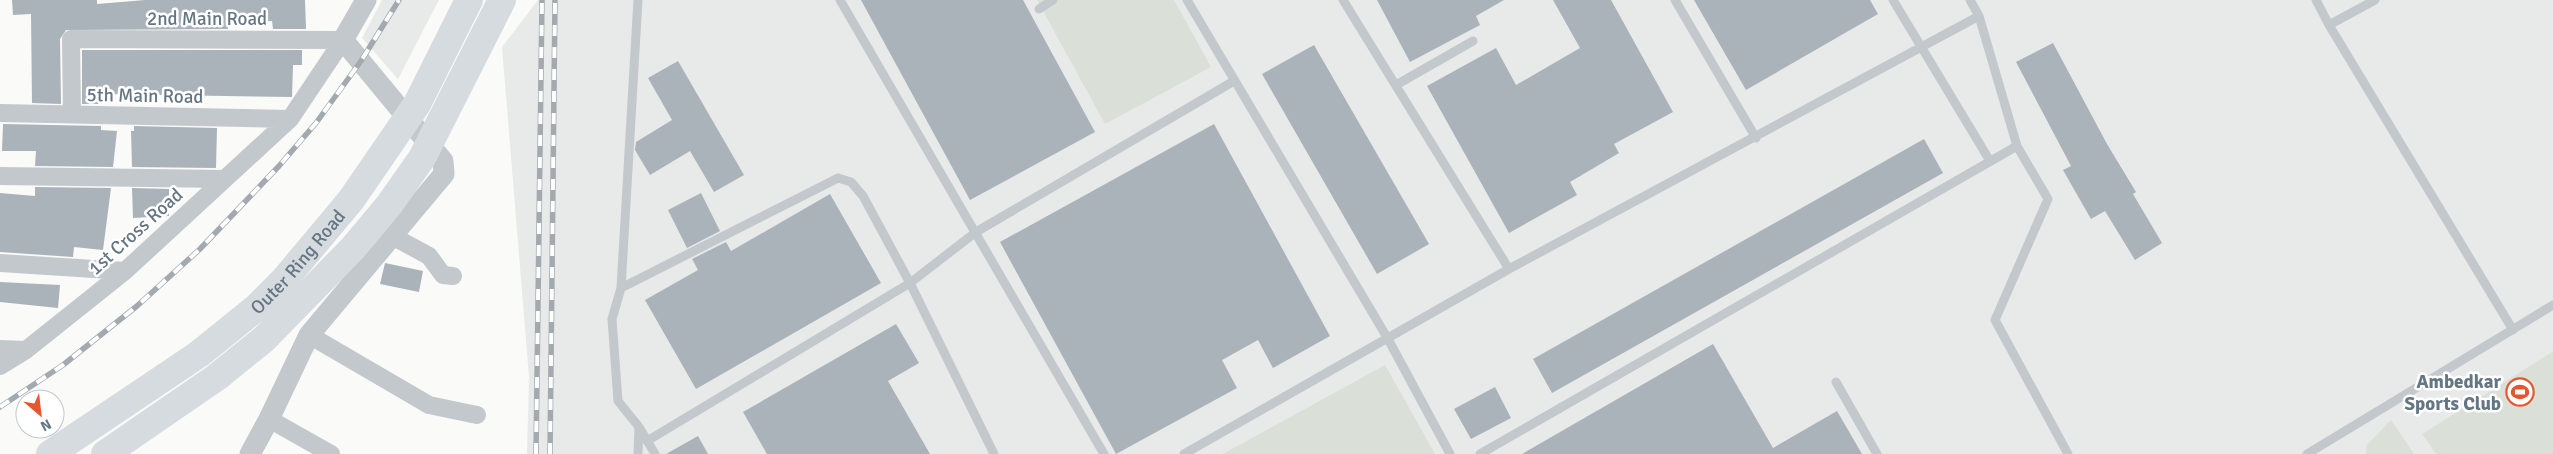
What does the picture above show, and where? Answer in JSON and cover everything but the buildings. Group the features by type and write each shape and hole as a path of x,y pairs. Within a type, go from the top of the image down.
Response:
{"highway":[{"name":"Outer Ring Road","path":"50,454 199,354 243,320 284,280 351,200 417,104 470,0"},
{"name":"Outer Ring Road","path":"106,454 217,377 264,340 353,248 389,205 422,158 502,0"}],"street":[{"path":"250,454 269,419 308,335 444,174 444,161 343,40 366,0"},
{"name":"2nd Main Road","path":"72,114 71,39 343,40"},
{"name":"1st Cross Road","path":"0,366 26,350 125,271 290,119 343,40"},
{"name":"5th Main Road","path":"0,113 290,119"},
{"path":"0,176 224,180"},
{"path":"392,236 428,256 443,275 453,276"},
{"path":"0,263 125,271"},
{"path":"308,335 428,405 478,415"},
{"path":"0,350 26,350"},
{"path":"269,419 331,454"}],"lane":[{"path":"638,0 621,288 612,319 618,401 639,427 655,454"},
{"path":"840,0 1104,454"},
{"path":"1039,9 1054,0"},
{"path":"1187,0 1388,338 1450,454"},
{"path":"1343,0 1509,269"},
{"path":"1675,0 1756,138"},
{"path":"1893,0 1990,161"},
{"path":"1970,0 1979,16 2017,146 2048,199 1995,320 2068,454"},
{"path":"2316,0 2329,25 2513,330"},
{"path":"2329,25 2374,0"},
{"path":"1184,454 1509,269 1756,138 1979,16"},
{"path":"1396,85 1473,41"},
{"path":"648,440 910,283 976,232 1234,81"},
{"path":"1480,454 2017,146"},
{"path":"621,288 838,178 851,182 863,196 910,283 994,454"},
{"path":"2307,454 2553,306"},
{"path":"1836,382 1877,454"},
{"path":"638,454 639,427"}],"shaded area":[{"path":"382,0 439,0 398,79 362,38"},
{"path":"538,0 2553,0 2553,351 2422,434 2436,454 527,454 529,377 502,47"},
{"path":"1037,0 1174,0 1211,67 1105,124"},
{"name":"Ambedkar Sports Club","path":"2553,351 2553,454 2436,454 2422,434"},
{"path":"1385,365 1435,454 1223,454"},
{"path":"2391,420 2414,454 2366,454 2367,445"}],"railway":[{"path":"0,407 63,365 137,306 200,249 279,166 316,123 361,61 399,0"},
{"path":"536,454 542,0"},
{"path":"550,454 555,0"}],"place":[{"name":"Ambedkar Sports Club","path":"2520,392"}]}
